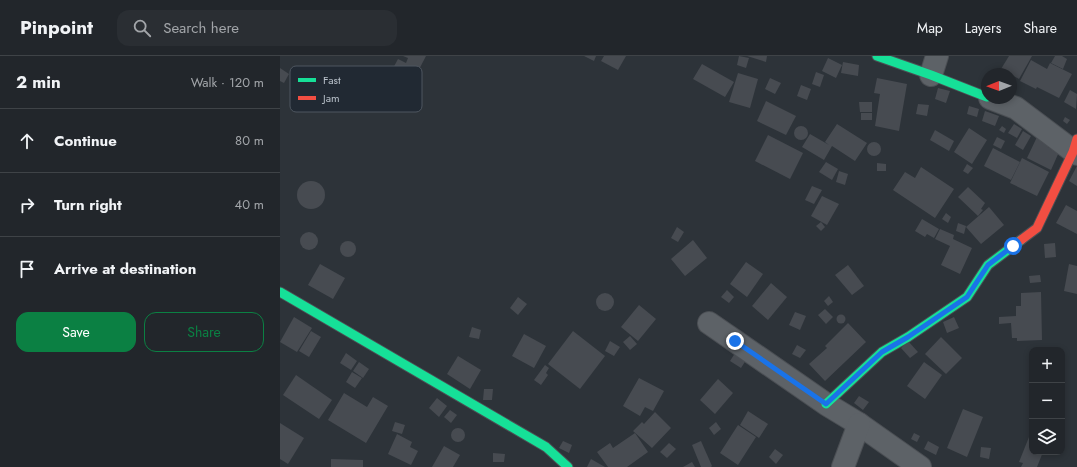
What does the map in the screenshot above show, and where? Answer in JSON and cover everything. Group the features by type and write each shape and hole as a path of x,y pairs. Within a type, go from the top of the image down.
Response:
{"street":[{"path":"877,56 934,65 981,93"},
{"path":"826,404 882,352 908,337 967,297 988,265 1038,228 1076,149 1016,108 1006,104"},
{"path":"280,292 546,447 568,467"},
{"path":"709,323 826,404 860,424 920,467"},
{"path":"843,467 860,424"}],"building":[{"path":"403,56 426,56 421,66 394,66 398,59 406,63 408,58"},
{"path":"584,56 596,56 594,61"},
{"path":"604,56 626,56 618,70 601,61"},
{"path":"739,56 749,58 746,68 737,65"},
{"path":"747,56 767,56 766,62"},
{"path":"1009,56 1032,56 1019,79 1017,78 1017,68 1002,68"},
{"path":"1055,56 1062,56 1067,59 1063,69 1051,63"},
{"path":"828,58 842,65 836,78 822,71"},
{"path":"1031,60 1047,69 1050,63 1072,74 1059,98 1037,87 1036,89 1020,81"},
{"path":"843,62 859,65 858,76 841,73"},
{"path":"702,64 734,82 725,97 693,79"},
{"path":"280,68 289,74 284,83 280,81"},
{"path":"816,72 824,75 820,87 812,84"},
{"path":"738,73 758,79 750,108 729,102"},
{"path":"770,78 781,83 775,94 765,89"},
{"path":"877,78 907,84 899,131 875,126 880,94 874,93"},
{"path":"801,85 811,89 807,100 797,96"},
{"path":"938,88 950,91 946,103 935,99"},
{"path":"1070,90 1077,94 1076,109 1064,102"},
{"path":"766,101 796,116 786,135 757,121"},
{"path":"859,102 872,102 872,112 860,112"},
{"path":"918,104 929,105 927,116 916,114"},
{"path":"969,106 979,109 977,117 967,114"},
{"path":"985,111 999,116 995,126 982,121"},
{"path":"861,113 872,113 872,120 861,120"},
{"path":"1065,117 1070,120 1067,124 1063,121"},
{"path":"837,124 867,143 855,161 832,146 824,160 802,147 810,134 829,145 825,142"},
{"path":"1014,124 1022,129 1017,138 1008,133"},
{"path":"801,126 806,128 808,133 806,138 801,140 796,138 794,133 796,128"},
{"path":"1002,126 1006,129 1004,133 999,130"},
{"path":"969,128 987,140 972,164 954,152"},
{"path":"935,130 954,141 949,151 930,140"},
{"path":"1023,131 1031,136 1023,150 1015,145"},
{"path":"768,135 803,153 790,179 755,161"},
{"path":"997,137 1005,141 1001,149 993,145"},
{"path":"1037,137 1050,143 1048,147 1059,152 1051,170 1027,158"},
{"path":"874,142 879,144 881,149 879,154 874,156 869,154 867,149 869,144"},
{"path":"993,148 1020,162 1011,180 984,166"},
{"path":"1022,158 1049,172 1037,196 1010,183"},
{"path":"826,162 838,169 832,180 819,172"},
{"path":"877,163 886,164 886,171 877,171"},
{"path":"967,164 973,168 968,174 963,171"},
{"path":"1077,166 1077,186 1069,181"},
{"path":"921,167 954,189 935,218 893,190 905,172 915,178"},
{"path":"839,171 848,174 845,185 836,182"},
{"path":"311,181 321,185 325,195 321,205 311,209 301,205 297,195 301,185"},
{"path":"812,186 822,190 814,204 805,200"},
{"path":"968,187 985,203 981,209 983,210 978,216 958,197"},
{"path":"822,196 839,204 827,225 811,216"},
{"path":"1066,205 1077,211 1077,234 1056,223"},
{"path":"989,207 1004,225 981,244 966,227"},
{"path":"946,213 951,217 948,223 942,219"},
{"path":"922,219 939,229 934,238 927,234 925,237 915,231"},
{"path":"821,222 825,227 821,231 816,226"},
{"path":"958,223 966,226 964,234 956,231"},
{"path":"677,227 684,232 678,242 671,238"},
{"path":"940,229 954,235 953,239 972,248 960,274 941,265 950,246 935,239"},
{"path":"305,232 313,232 318,237 316,248 313,250 305,250 300,245 300,237"},
{"path":"693,240 707,258 685,276 671,259"},
{"path":"345,241 351,241 356,246 354,255 351,257 345,257 340,252 340,246"},
{"path":"1055,243 1056,257 1045,258 1044,244"},
{"path":"746,262 763,274 747,297 730,284"},
{"path":"320,264 345,278 333,299 308,285"},
{"path":"1069,264 1077,266 1077,294 1064,291"},
{"path":"848,265 864,286 852,295 835,275"},
{"path":"1040,275 1041,282 1030,283 1029,276"},
{"path":"771,283 787,297 768,320 752,306"},
{"path":"727,290 734,297 729,303 721,297"},
{"path":"1041,292 1042,340 1017,341 1017,338 1012,338 1011,323 999,324 999,317 1016,316 1016,306 1021,306 1021,293"},
{"path":"605,293 611,296 614,302 611,308 605,311 599,308 596,302 599,296"},
{"path":"829,296 833,302 828,306 824,301"},
{"path":"518,297 527,304 518,315 510,308"},
{"path":"639,305 656,319 638,341 621,327"},
{"path":"825,309 833,317 826,324 818,315"},
{"path":"795,312 806,316 800,330 789,325"},
{"path":"841,314 846,319 841,324 836,319"},
{"path":"294,317 312,328 297,352 280,342"},
{"path":"954,317 959,328 947,333 943,322"},
{"path":"848,323 866,342 825,381 809,364 827,348 825,346"},
{"path":"472,327 481,330 479,339 469,337"},
{"path":"311,331 321,337 309,357 299,351"},
{"path":"573,331 605,356 580,389 548,364"},
{"path":"524,334 546,346 534,368 512,356"},
{"path":"630,336 637,344 630,350 623,342"},
{"path":"941,337 962,358 946,374 925,354"},
{"path":"610,341 620,347 614,356 605,351"},
{"path":"908,341 918,352 910,358 901,348"},
{"path":"797,345 806,350 800,358 792,354"},
{"path":"737,350 748,357 741,368 730,361"},
{"path":"346,353 357,361 351,370 340,363"},
{"path":"458,356 481,370 470,389 447,374"},
{"path":"359,362 369,369 363,378 353,371"},
{"path":"924,362 942,375 925,399 907,386"},
{"path":"545,365 549,368 546,373 548,375 541,385 534,380"},
{"path":"352,372 362,378 355,388 346,382"},
{"path":"296,375 332,400 319,419 283,395"},
{"path":"639,378 664,391 653,411 645,407 640,416 623,406"},
{"path":"718,379 733,393 715,414 700,400"},
{"path":"484,389 493,389 492,400 483,400"},
{"path":"344,393 367,407 373,397 388,406 366,443 328,420"},
{"path":"859,396 869,402 863,410 854,403"},
{"path":"437,398 447,406 439,417 429,408"},
{"path":"963,409 983,417 967,457 947,448"},
{"path":"450,410 457,415 451,423 444,417"},
{"path":"748,411 768,424 759,438 740,425"},
{"path":"655,412 671,428 652,448 633,431 642,422 644,424"},
{"path":"395,422 405,425 402,434 392,431"},
{"path":"716,422 721,429 714,435 709,428"},
{"path":"280,423 304,438 288,464 280,459"},
{"path":"738,425 756,437 738,465 720,453"},
{"path":"458,428 463,430 465,435 463,440 458,442 453,440 451,435 453,430"},
{"path":"635,433 648,452 627,467 608,467 597,452 610,443 613,448"},
{"path":"914,433 920,436 917,442 911,439"},
{"path":"397,434 412,442 410,447 418,451 411,465 388,454"},
{"path":"1029,437 1029,455 1042,455 1037,467 1021,467 1023,463 1019,462"},
{"path":"563,441 572,445 569,453 559,448"},
{"path":"701,441 712,466 711,467 701,467 692,445"},
{"path":"928,441 939,447 936,455 924,449"},
{"path":"669,443 676,449 667,458 660,452"},
{"path":"444,446 460,455 453,467 432,467"},
{"path":"981,447 991,448 989,459 980,457"},
{"path":"775,449 783,455 776,464 769,457"},
{"path":"493,453 505,454 504,462 493,462"},
{"path":"331,459 363,460 363,467 331,467"},
{"path":"591,459 605,467 587,467"},
{"path":"692,462 695,467 683,467"}],"traffic: fast":[{"path":"877,56 981,95"},
{"path":"826,404 882,352 908,337 967,297 988,265 1021,240"},
{"path":"280,292 546,447 568,467"}],"traffic: jam":[{"path":"1021,240 1037,228 1073,152 1077,139"}],"route":[{"path":"735,341 826,404 882,352 908,337 967,297 988,265 1013,246"}]}
